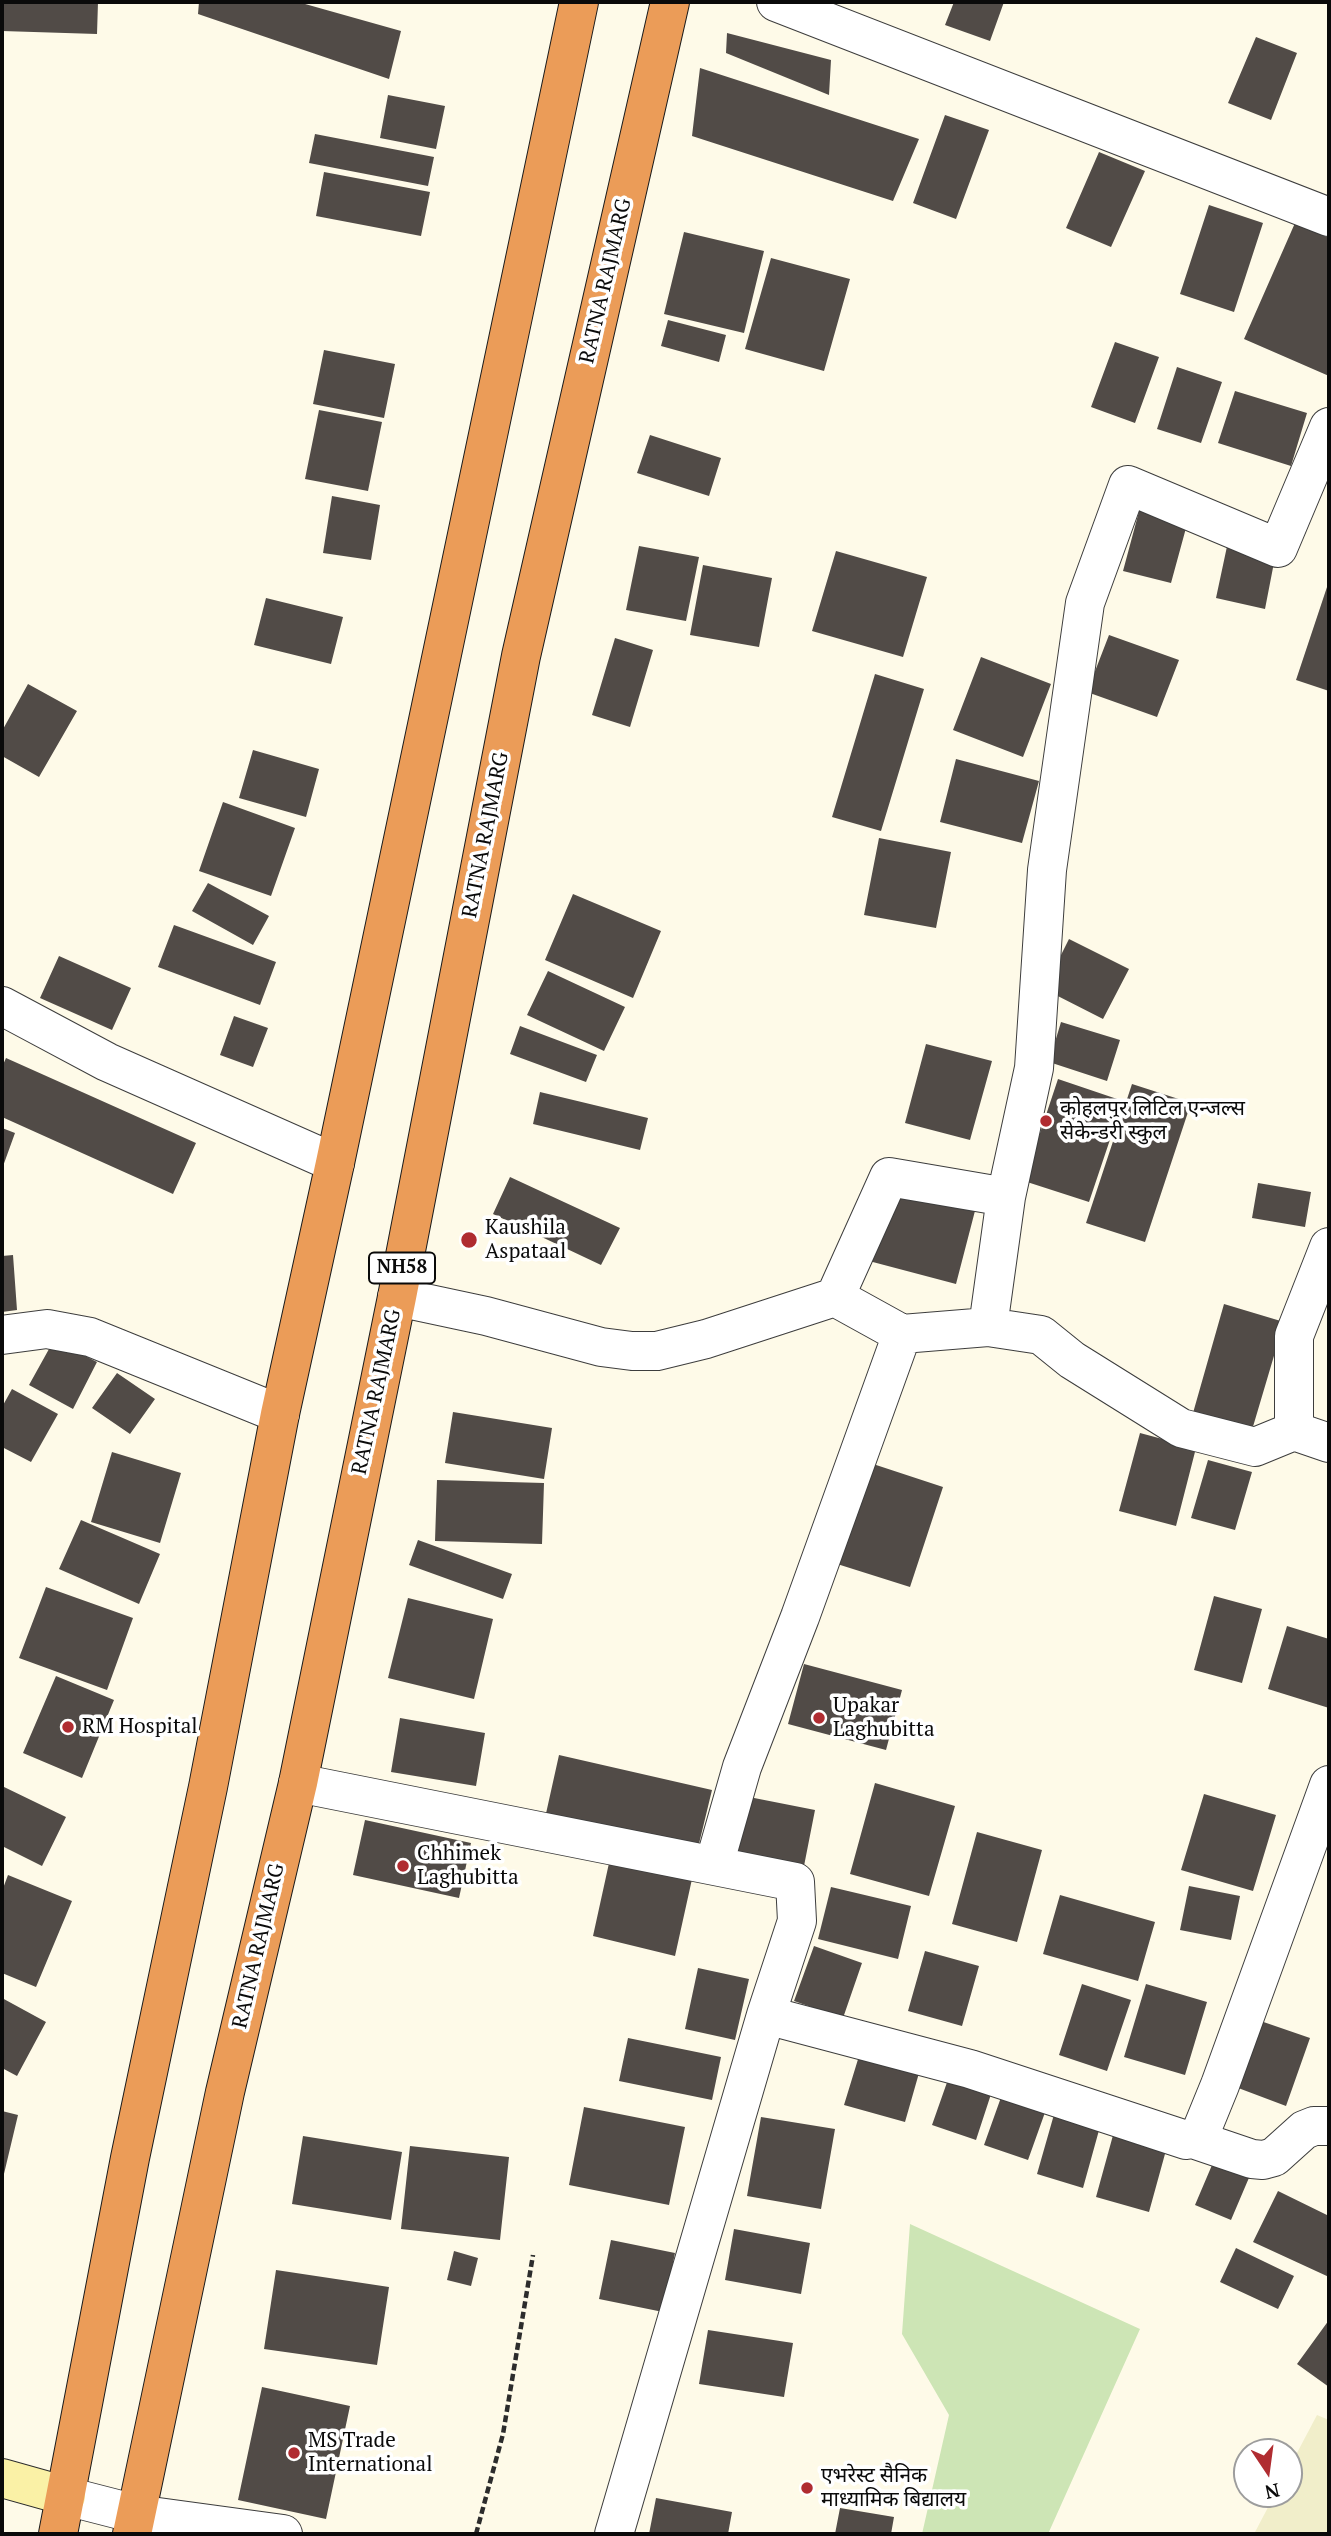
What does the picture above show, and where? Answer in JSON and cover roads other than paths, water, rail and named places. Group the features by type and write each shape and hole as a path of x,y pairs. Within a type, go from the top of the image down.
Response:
{"highway":[{"path":"58,2534 130,2158 208,1787 280,1415 579,2"},
{"name":"RATNA RAJMARG","path":"134,2524 225,2092 298,1783 397,1297 521,656 670,2"}],"street":[{"path":"776,2 1329,217"},
{"path":"988,1327 1006,1198 1034,1068 1046,870 1085,603 1128,485 1278,548 1329,428"},
{"path":"2,1006 107,1062 335,1163"},
{"path":"835,1297 889,1177 1006,1198"},
{"path":"1293,1431 1294,1336 1329,1247"},
{"path":"397,1297 486,1316 601,1347 632,1351 657,1351 706,1339 835,1297 902,1334 988,1327 1041,1335 1072,1360 1181,1428 1255,1447 1293,1431 1329,1443"},
{"path":"2,1335 47,1329 90,1337 280,1415"},
{"path":"714,1865 746,1755 800,1617 902,1334"},
{"path":"298,1783 795,1882 797,1922 766,2015 614,2534"},
{"path":"1193,2139 1200,2134 1220,2085 1329,1785"},
{"path":"766,2015 970,2069 1252,2159 1274,2157 1304,2130 1314,2126 1329,2126"},
{"path":"2,2478 66,2496 134,2524 283,2534"}],"place":[{"name":"कोहलपुर लिटिल एन्जल्स सेकेन्डरी स्कुल","path":"1046,1121"},
{"name":"Kaushila Aspataal","path":"469,1240"},
{"name":"Upakar Laghubitta","path":"819,1718"},
{"name":"RM Hospital","path":"68,1727"},
{"name":"Chhimek Laghubitta","path":"403,1866"},
{"name":"MS Trade International","path":"294,2453"},
{"name":"एभरेस्ट सैनिक माध्यामिक बिद्यालय","path":"807,2488"}]}
